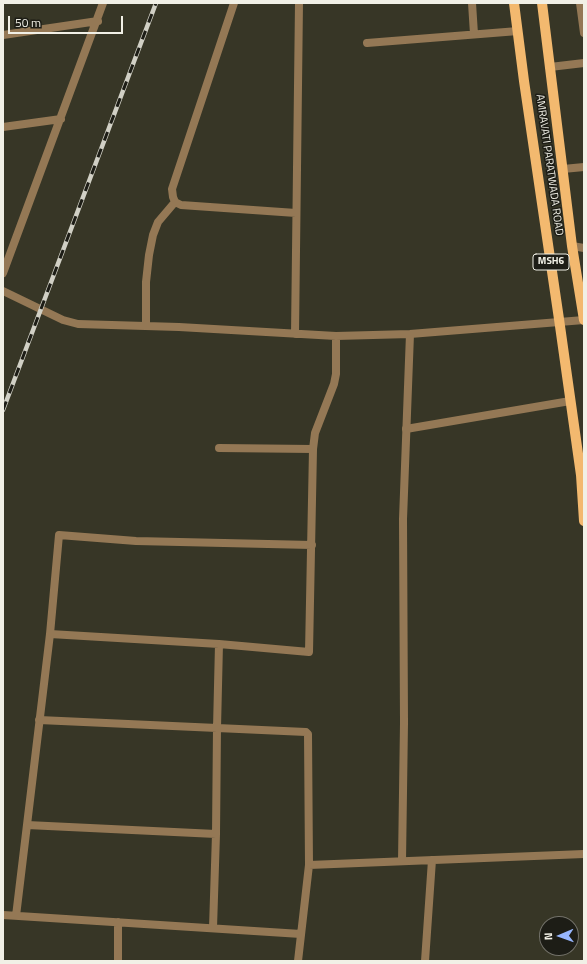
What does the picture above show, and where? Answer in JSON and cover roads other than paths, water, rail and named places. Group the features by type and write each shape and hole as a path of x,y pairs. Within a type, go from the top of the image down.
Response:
{"main road":[{"name":"AMRAVATI PARATWADA ROAD","path":"514,3 581,475 584,521"},
{"name":"AMRAVATI PARATWADA ROAD","path":"542,3 572,246 584,320"}],"street":[{"path":"3,273 104,3"},
{"path":"234,3 172,189 173,197 176,202 181,205 296,213"},
{"path":"295,334 299,3"},
{"path":"472,3 474,34"},
{"path":"580,3 584,33"},
{"path":"3,35 98,21"},
{"path":"367,43 518,31"},
{"path":"550,67 584,63"},
{"path":"3,127 61,119"},
{"path":"563,169 584,167"},
{"path":"146,326 146,282 148,255 158,222 176,202"},
{"path":"572,246 584,248"},
{"path":"3,291 63,320 78,324 336,336 410,334 584,320"},
{"path":"402,861 404,519 410,334"},
{"path":"50,634 219,644 309,652 313,449 315,433 334,384 336,374 336,336"},
{"path":"406,429 570,401"},
{"path":"218,448 313,449"},
{"path":"16,916 50,634 59,535 136,541 312,545"},
{"path":"213,928 219,644"},
{"path":"39,720 306,732 308,734 309,865 298,961"},
{"path":"27,824 216,834"},
{"path":"309,865 584,854"},
{"path":"425,961 432,860"},
{"path":"3,915 301,934"},
{"path":"118,922 118,961"}],"railway":[{"path":"3,410 156,3"}]}
